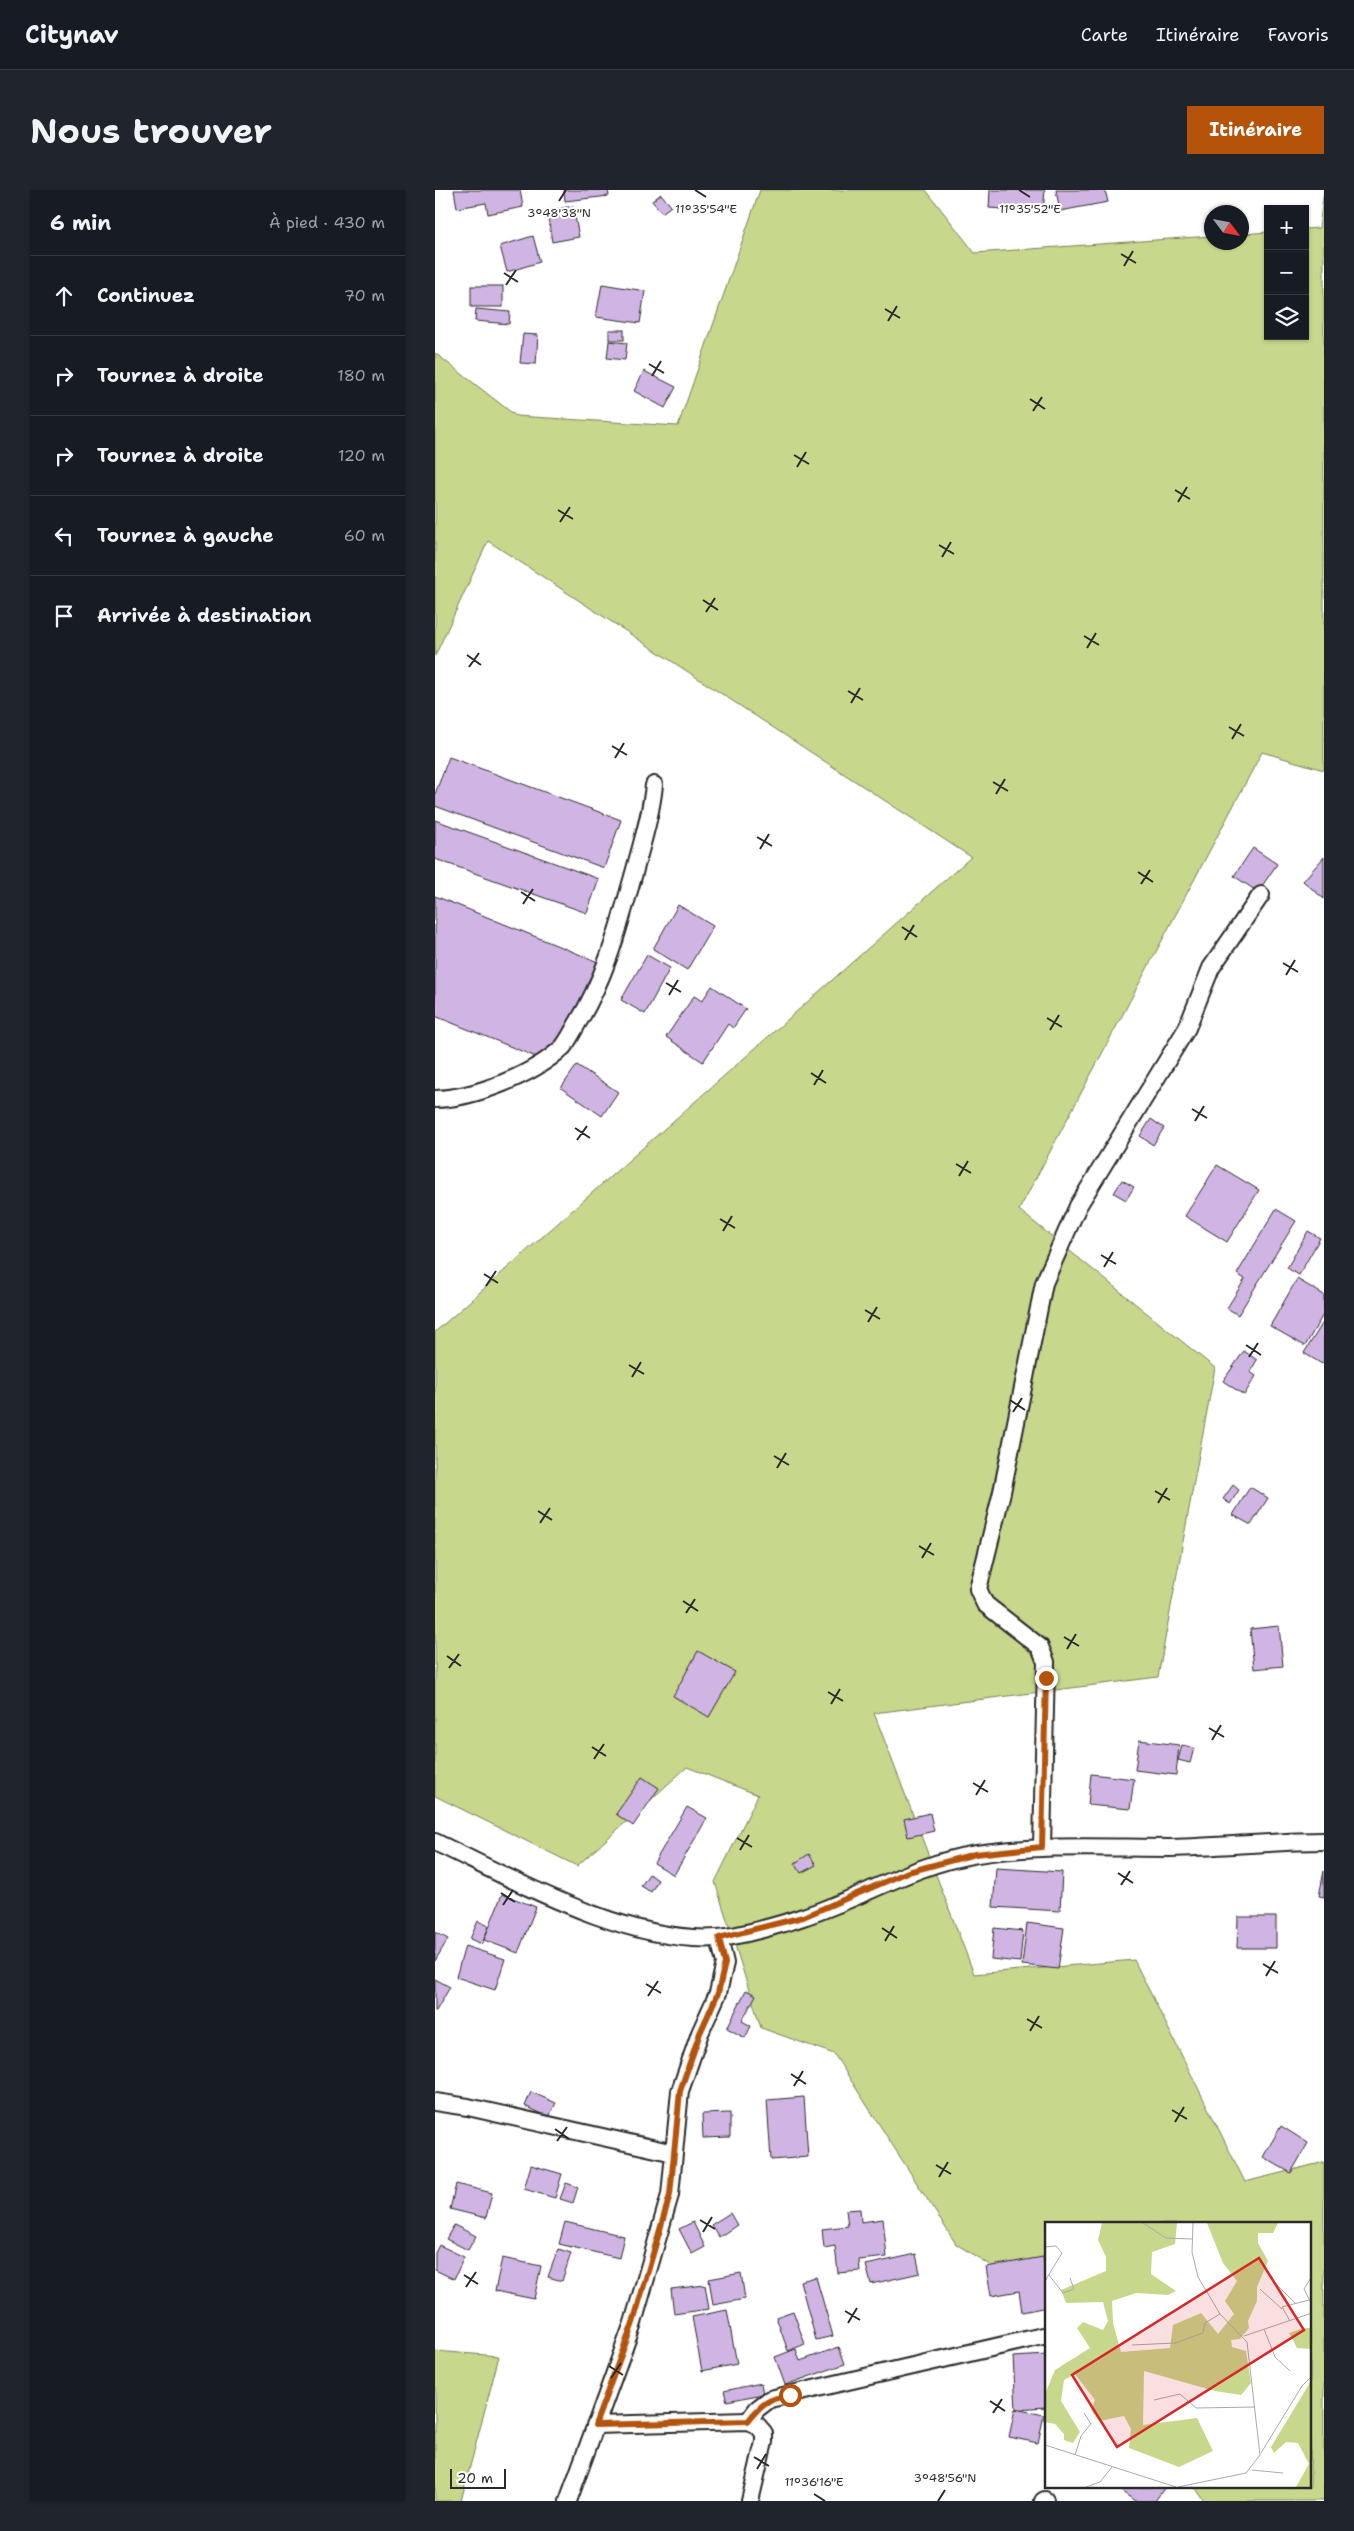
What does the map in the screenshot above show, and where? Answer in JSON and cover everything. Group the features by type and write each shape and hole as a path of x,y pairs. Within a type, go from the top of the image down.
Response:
{"street":[{"path":"435,1099 448,1098 505,1083 535,1066 563,1046 590,1003 614,946 651,811 654,785"},
{"path":"1042,1847 1046,1662 1041,1647 985,1604 978,1589 1002,1492 1043,1283 1078,1206 1187,1028 1211,968 1261,895"},
{"path":"435,1842 553,1898 645,1931 681,1938 719,1938 803,1917 908,1872 975,1854 1042,1847 1173,1848 1280,1841 1324,1841"},
{"path":"568,2501 633,2323 670,2195 680,2091 700,2033 718,1993 725,1963 719,1938"},
{"path":"435,2102 468,2106 674,2153"},
{"path":"748,2421 757,2409 770,2399 1043,2336"},
{"path":"595,2425 748,2421 758,2426 764,2433 750,2501"}],"green space":[{"path":"760,190 926,190 975,253 1204,237 1204,250 1249,250 1249,233 1264,232 1264,340 1309,340 1309,229 1319,228 1324,190 1324,770 1262,752 1019,1210 1215,1368 1158,1677 874,1713 974,1974 1134,1960 1245,2182 1324,2162 1324,2501 1204,2501 1196,2488 1311,2488 1311,2222 1045,2222 1045,2299 956,2244 834,2054 761,2028 715,1882 758,1795 687,1767 577,1866 435,1796 435,1332 971,857 488,541 435,656 435,353 516,416 678,426"},
{"path":"435,2351 499,2356 461,2501 435,2501"}],"building":[{"path":"454,190 520,190 523,207 488,214 486,203 457,208"},
{"path":"564,190 608,190 609,196 565,201"},
{"path":"990,190 1045,190 1043,212 989,208"},
{"path":"1056,190 1105,190 1108,202 1060,211"},
{"path":"661,194 671,206 662,213 652,201"},
{"path":"573,206 579,237 552,242 547,211"},
{"path":"533,236 540,262 507,272 500,246"},
{"path":"602,284 645,291 640,323 596,317"},
{"path":"471,286 503,286 503,307 471,307"},
{"path":"476,309 510,312 509,324 475,321"},
{"path":"609,330 624,330 624,340 609,340"},
{"path":"523,334 538,335 536,364 520,363"},
{"path":"609,341 627,343 625,360 607,358"},
{"path":"644,371 676,387 665,408 634,391"},
{"path":"449,757 621,820 604,868 435,806 435,794"},
{"path":"435,820 599,879 587,913 435,859"},
{"path":"1253,848 1277,864 1258,892 1234,876"},
{"path":"1324,857 1324,899 1303,881"},
{"path":"435,896 598,962 556,1065 435,1016"},
{"path":"678,905 713,926 687,970 653,949"},
{"path":"647,955 670,968 645,1014 621,1000"},
{"path":"712,986 746,1009 733,1028 728,1024 703,1062 666,1037 694,996 702,1001"},
{"path":"577,1065 618,1092 602,1116 561,1088"},
{"path":"1151,1119 1164,1128 1153,1145 1140,1136"},
{"path":"1217,1165 1259,1190 1227,1242 1185,1216"},
{"path":"1122,1180 1134,1187 1126,1200 1114,1193"},
{"path":"1276,1209 1296,1221 1238,1315 1227,1308 1245,1279 1237,1274"},
{"path":"1308,1231 1320,1238 1299,1275 1287,1268"},
{"path":"1297,1279 1324,1295 1324,1313 1305,1346 1270,1326"},
{"path":"1324,1321 1324,1361 1322,1364 1304,1353"},
{"path":"1244,1351 1257,1360 1250,1372 1256,1376 1244,1395 1223,1381"},
{"path":"1233,1485 1239,1490 1230,1504 1223,1499"},
{"path":"1250,1487 1268,1498 1251,1525 1233,1515"},
{"path":"1279,1626 1283,1666 1254,1669 1250,1629"},
{"path":"698,1651 735,1672 709,1717 673,1696"},
{"path":"1139,1740 1179,1745 1176,1775 1135,1770"},
{"path":"1182,1745 1194,1748 1190,1763 1178,1760"},
{"path":"1091,1774 1134,1779 1130,1809 1088,1805"},
{"path":"642,1777 659,1788 633,1826 616,1814"},
{"path":"687,1807 707,1818 674,1875 654,1863"},
{"path":"930,1813 934,1831 908,1837 904,1819"},
{"path":"809,1854 816,1865 801,1873 795,1863"},
{"path":"996,1868 1062,1872 1060,1911 993,1907"},
{"path":"1324,1871 1324,1897 1319,1896"},
{"path":"649,1874 658,1880 651,1892 641,1886"},
{"path":"502,1894 536,1907 518,1953 484,1940"},
{"path":"1238,1917 1276,1917 1276,1948 1237,1948"},
{"path":"478,1921 489,1926 482,1944 470,1939"},
{"path":"1027,1923 1064,1928 1058,1969 1022,1965"},
{"path":"994,1928 1023,1931 1020,1962 991,1959"},
{"path":"435,1932 448,1939 435,1961"},
{"path":"465,1946 505,1959 495,1990 456,1977"},
{"path":"435,1979 450,1987 436,2011 435,2011"},
{"path":"746,1990 756,1995 742,2021 751,2026 745,2038 727,2028"},
{"path":"531,2092 556,2103 549,2117 525,2106"},
{"path":"804,2097 808,2157 771,2160 767,2100"},
{"path":"730,2113 730,2137 703,2138 702,2114"},
{"path":"1281,2126 1308,2143 1291,2173 1263,2157"},
{"path":"531,2165 562,2174 555,2198 524,2189"},
{"path":"566,2183 578,2187 573,2203 560,2199"},
{"path":"456,2184 492,2193 486,2218 450,2209"},
{"path":"860,2209 861,2222 883,2219 887,2257 859,2260 860,2271 838,2273 835,2246 824,2248 822,2229 848,2226 846,2210"},
{"path":"730,2213 737,2225 719,2237 711,2225"},
{"path":"565,2222 624,2236 619,2258 559,2244"},
{"path":"693,2222 705,2247 692,2254 679,2229"},
{"path":"454,2225 476,2236 468,2250 446,2239"},
{"path":"439,2245 464,2257 454,2279 435,2270 435,2253"},
{"path":"558,2249 571,2253 562,2281 548,2277"},
{"path":"916,2254 920,2273 871,2284 866,2265"},
{"path":"1043,2257 1045,2268 1045,2307 1022,2312 1019,2291 991,2296 986,2267"},
{"path":"502,2258 541,2266 534,2299 495,2291"},
{"path":"741,2273 745,2299 713,2305 709,2279"},
{"path":"816,2277 833,2336 816,2340 800,2281"},
{"path":"705,2285 709,2309 674,2314 671,2289"},
{"path":"727,2310 737,2364 702,2371 692,2317"},
{"path":"793,2311 805,2344 788,2351 776,2317"},
{"path":"839,2347 845,2364 785,2385 775,2357 796,2349 800,2361"},
{"path":"1045,2355 1045,2407 1016,2409 1013,2357"},
{"path":"761,2383 763,2394 727,2401 724,2391"},
{"path":"1015,2409 1044,2415 1038,2443 1009,2437"},
{"path":"1164,2488 1155,2501 1135,2501 1118,2489"}],"route":[{"path":"790,2395 770,2399 757,2409 748,2421 595,2425 633,2323 670,2195 680,2091 700,2033 718,1993 725,1963 719,1938 803,1917 908,1872 975,1854 1042,1847 1046,1678"}]}
